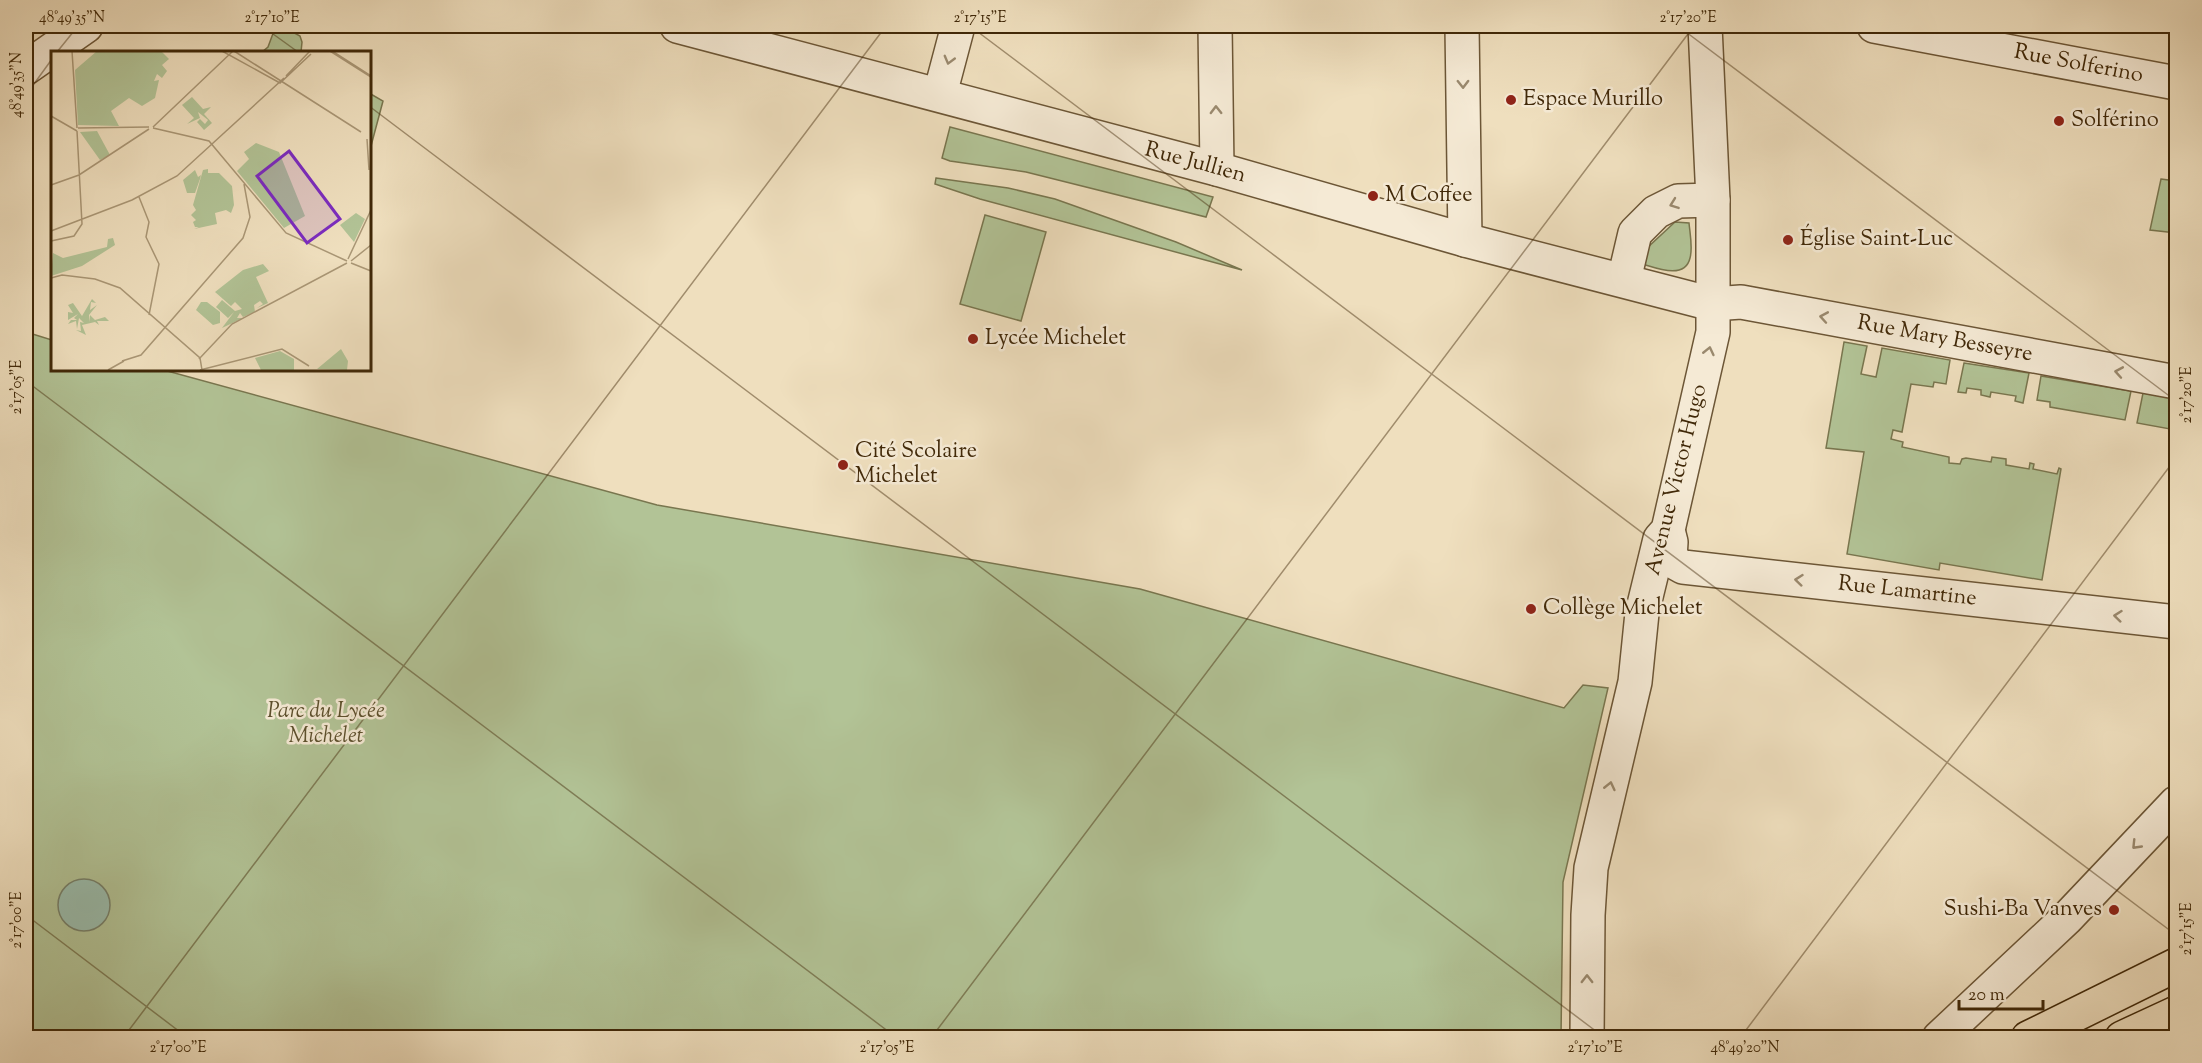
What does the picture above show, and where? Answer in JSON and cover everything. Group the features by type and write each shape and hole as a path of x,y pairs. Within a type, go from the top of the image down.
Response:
{"main road":[{"path":"2028,1038 2176,965"},
{"path":"2122,1038 2176,1012"}],"street":[{"path":"26,68 86,26"},
{"name":"Rue Jullien","path":"676,26 734,33 940,94 1217,169 1465,240 1712,304"},
{"path":"940,94 958,26"},
{"path":"1215,26 1217,169"},
{"path":"1462,26 1465,240"},
{"name":"Avenue Victor Hugo","path":"1587,1038 1587,915 1591,868 1635,682 1642,613 1660,538 1668,530 1713,332 1713,200 1705,26"},
{"name":"Rue Solferino","path":"1874,26 2176,84"},
{"path":"1624,280 1635,233 1656,212 1678,201 1713,200"},
{"name":"Rue Mary Besseyre","path":"1712,304 1741,302 1756,304 2176,382"},
{"name":"Rue Lamartine","path":"1668,530 1671,542 1670,558 1683,567 2176,622"},
{"path":"1940,1038 2067,918 2176,803"}],"green space":[{"path":"275,28 289,30 300,36 302,42 301,51 263,51 268,47"},
{"path":"370,94 383,101 370,146"},
{"path":"950,127 1213,197 1206,217 1026,172 950,161 942,158"},
{"path":"936,178 1008,188 1055,199 1176,242 1242,270 980,199 935,184"},
{"path":"2161,179 2176,181 2176,233 2150,230"},
{"path":"985,215 1046,232 1021,321 960,304"},
{"path":"1675,222 1689,223 1691,250 1687,265 1676,271 1669,271 1642,264 1646,249"},
{"name":"Parc du Lycée Michelet","path":"26,332 51,340 51,370 164,370 657,505 1140,589 1564,708 1583,685 1608,688 1563,882 1561,1037 26,1037"},
{"path":"1844,342 1867,346 1861,374 1876,377 1882,348 1950,360 1946,384 1934,382 1933,387 1911,384 1902,432 1893,430 1891,439 1903,442 1902,447 1949,457 1949,463 1960,464 1962,459 1966,458 1991,462 1992,457 2006,459 2006,465 2029,469 2030,463 2034,464 2033,469 2057,474 2059,468 2061,469 2042,580 1940,563 1939,570 1847,554 1864,452 1826,448"},
{"path":"1964,363 2029,373 2023,403 2015,401 2016,396 1991,392 1990,397 1981,395 1981,390 1967,388 1966,393 1958,392"},
{"path":"2041,376 2131,391 2125,420 2050,407 2050,402 2037,400"},
{"path":"2143,393 2175,398 2170,429 2137,423"}],"shaded area":[{"path":"79,879 89,879 103,886 110,905 103,924 89,931 79,931 69,927 62,920 58,910 58,900 62,890 69,883"}],"place":[{"name":"Espace Murillo","path":"1511,100"},
{"name":"Solférino","path":"2059,121"},
{"name":"M Coffee","path":"1373,196"},
{"name":"Église Saint-Luc","path":"1788,240"},
{"name":"Lycée Michelet","path":"973,339"},
{"name":"Cité Scolaire Michelet","path":"843,465"},
{"name":"Collège Michelet","path":"1531,609"},
{"name":"Sushi-Ba Vanves","path":"2114,910"}]}
